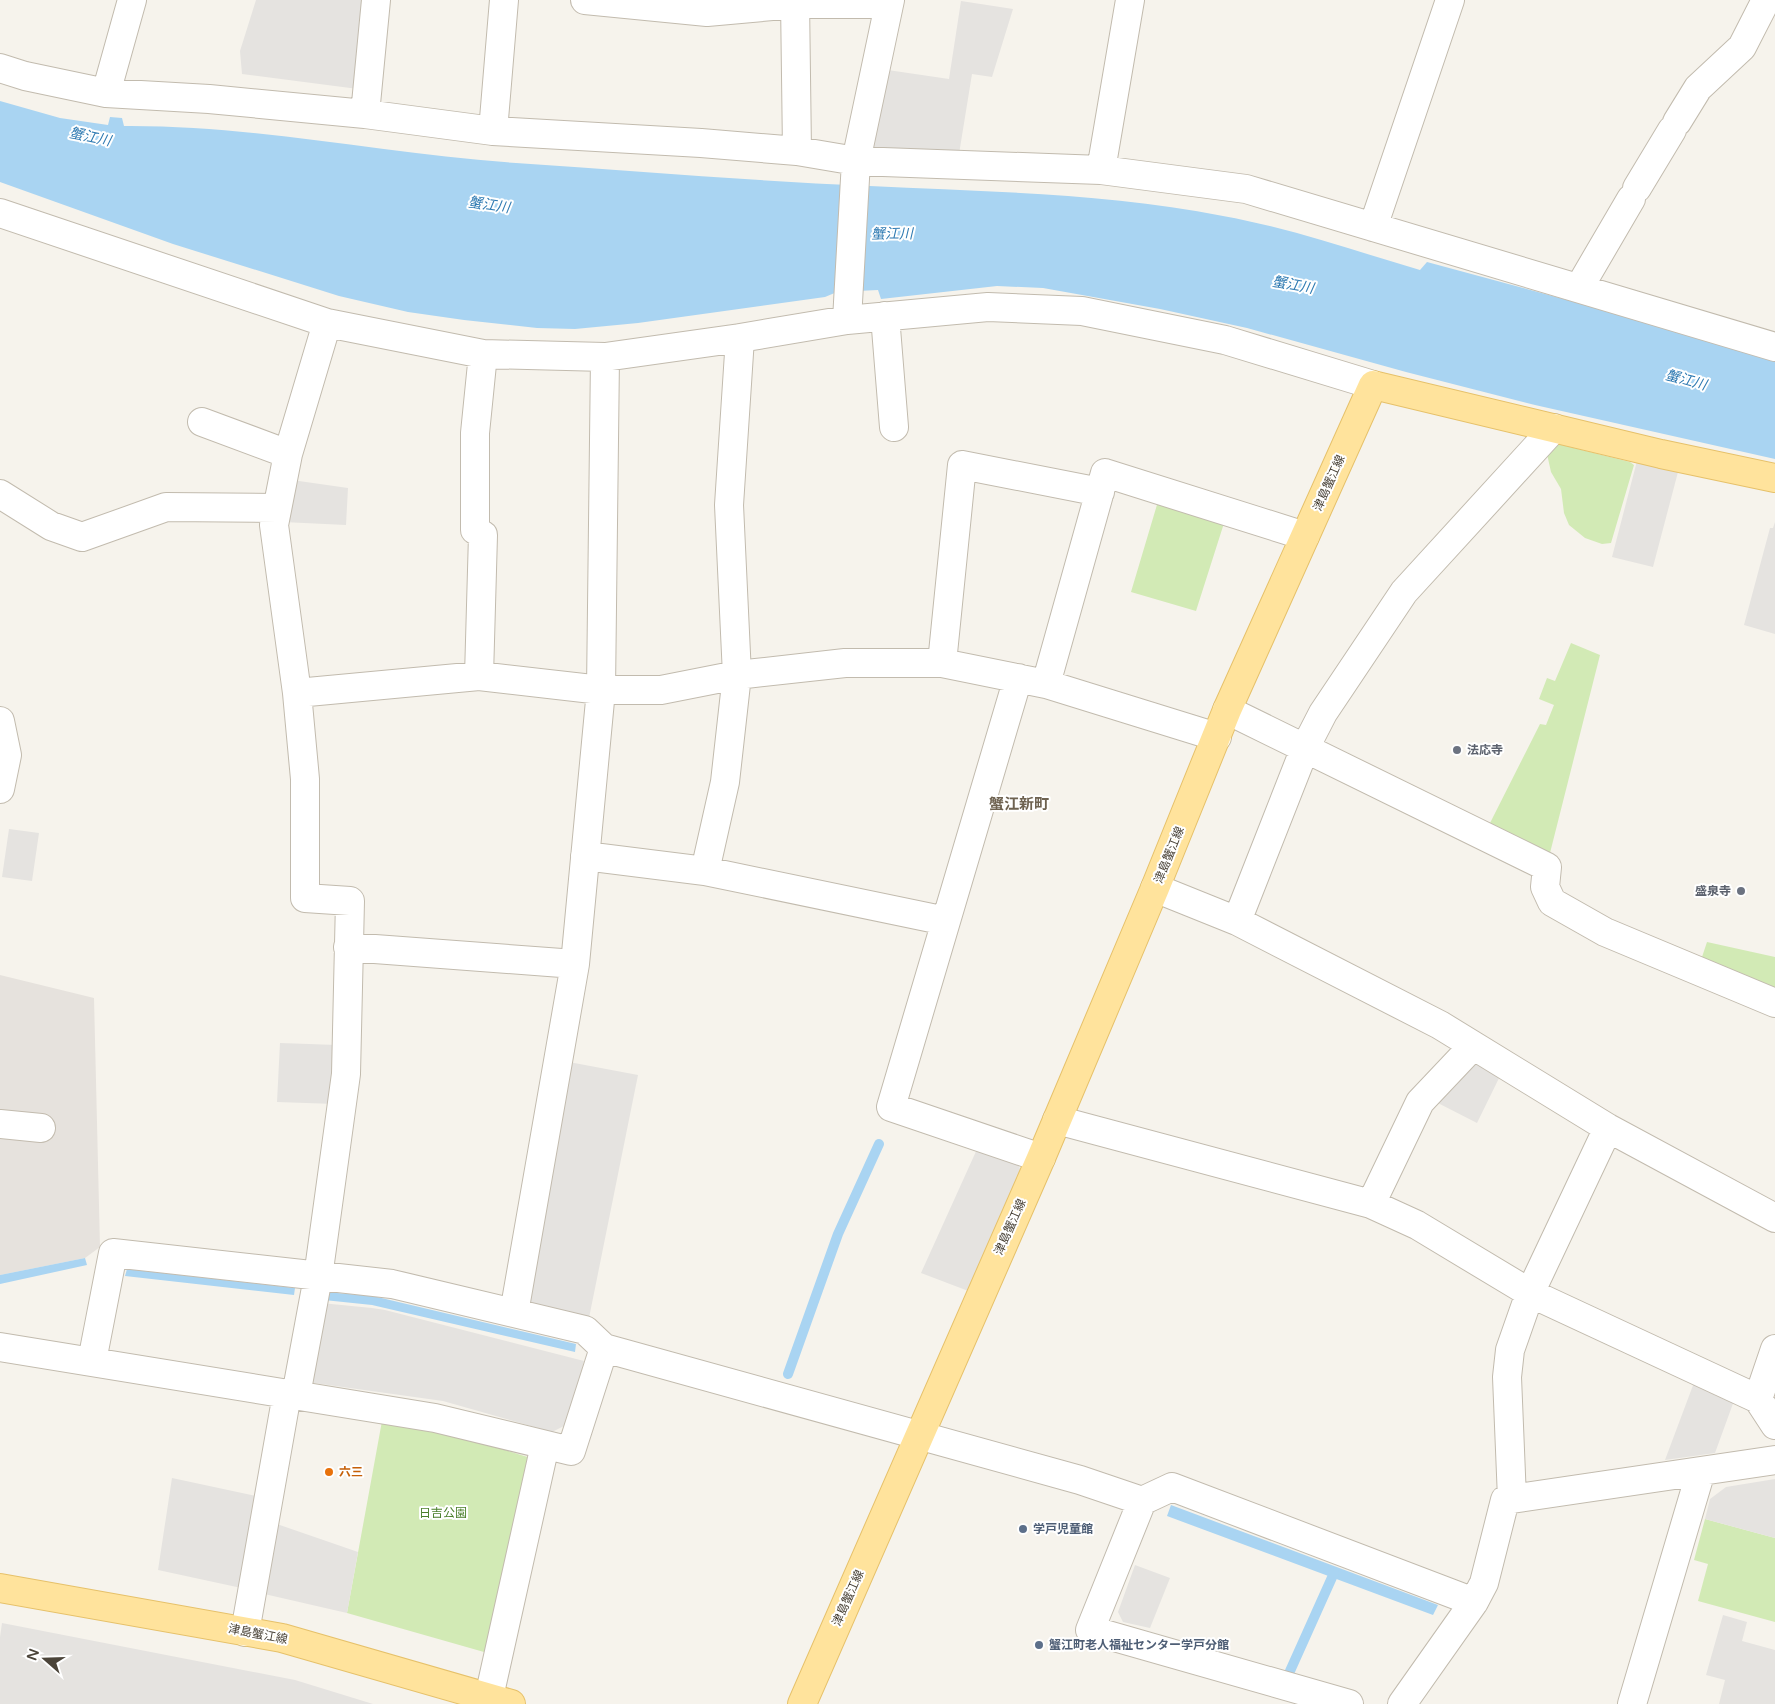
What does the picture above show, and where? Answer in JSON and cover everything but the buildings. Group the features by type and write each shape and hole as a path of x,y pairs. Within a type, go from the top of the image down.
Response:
{"main road":[{"path":"1373,385 1775,478"},
{"name":"津島蟹江線","path":"802,1704 1041,1158 1155,888 1227,710 1373,385"},
{"name":"津島蟹江線","path":"0,1588 289,1640 500,1700"}],"street":[{"path":"106,93 132,0"},
{"path":"366,114 376,0"},
{"path":"493,131 504,0"},
{"path":"585,0 707,12 795,2 889,2 856,161 847,313"},
{"path":"1101,170 1130,0"},
{"path":"1374,227 1450,0"},
{"path":"1579,288 1698,88 1742,47 1766,0"},
{"path":"795,2 797,151"},
{"path":"0,68 25,76 106,93 209,99 366,114 493,131 701,142 797,151 856,161 1101,170 1246,189 1775,347"},
{"path":"0,213 328,323 483,354 605,357 740,338 847,313 885,316 988,307 1082,312 1225,340 1373,385"},
{"path":"885,316 894,427"},
{"path":"245,1632 291,1395 318,1276 346,1074 350,901 305,898 305,779 297,693 274,525 288,454 328,323"},
{"path":"705,871 725,782 737,674 729,505 740,338"},
{"path":"479,676 483,535 475,530 475,433 483,354"},
{"path":"514,1313 574,964 601,690 605,357"},
{"path":"202,422 288,454"},
{"path":"1237,921 1305,748 1323,713 1404,592 1554,428"},
{"path":"942,663 962,465 1100,492"},
{"path":"1046,684 1105,473 1305,536"},
{"path":"0,494 51,526 82,538 166,507 277,508"},
{"path":"297,693 479,676 601,690 661,690 737,674 845,663 942,663 1046,684 1217,737"},
{"path":"1018,678 891,1107 1041,1158"},
{"path":"1227,710 1547,867 1545,887 1552,902 1605,932 1775,1002"},
{"path":"0,721 7,755 0,789"},
{"path":"585,856 705,871 946,920"},
{"path":"1155,888 1237,921 1440,1025 1608,1128 1775,1218"},
{"path":"348,947 574,964"},
{"path":"1371,1204 1420,1102 1473,1046"},
{"path":"1057,1120 1371,1204 1417,1225 1530,1293 1758,1399 1775,1425"},
{"path":"0,1124 41,1128"},
{"path":"1512,1499 1507,1377 1510,1350 1530,1293 1608,1128"},
{"path":"92,1362 113,1253 392,1284 584,1330 604,1348 919,1437 1080,1480 1142,1501"},
{"path":"0,1347 435,1418 571,1451 604,1348"},
{"path":"1758,1399 1775,1349"},
{"path":"500,1700 545,1445"},
{"path":"1402,1704 1474,1602 1484,1583 1505,1500 1775,1460"},
{"path":"1632,1704 1700,1471"},
{"path":"1349,1704 1090,1630 1142,1501 1172,1487 1474,1602"}],"shaded area":[{"path":"256,0 363,0 358,89 242,74 240,51"},
{"path":"961,1 1013,9 992,77 972,74 959,154 868,149 881,69 949,79"},
{"path":"1637,461 1678,472 1653,567 1612,557"},
{"path":"292,480 348,488 346,525 283,522"},
{"path":"1775,522 1775,634 1744,625 1770,528 1773,528"},
{"path":"9,829 39,833 32,881 2,877"},
{"path":"0,975 94,998 100,1247 85,1258 0,1275"},
{"path":"280,1043 337,1045 335,1104 277,1102"},
{"path":"1474,1055 1502,1072 1477,1123 1432,1100"},
{"path":"569,1062 638,1075 589,1318 525,1303"},
{"path":"978,1147 1016,1161 1023,1174 971,1292 921,1273"},
{"path":"321,1303 385,1310 584,1361 568,1424 552,1432 443,1401 307,1382"},
{"path":"1695,1380 1735,1398 1715,1453 1665,1460"},
{"path":"172,1478 265,1498 246,1589 158,1570"},
{"path":"1775,1479 1775,1538 1705,1519 1710,1499 1726,1487"},
{"path":"274,1523 358,1552 347,1613 260,1593"},
{"path":"1135,1565 1170,1578 1150,1628 1123,1622 1118,1612"},
{"path":"1723,1615 1747,1622 1742,1641 1775,1650 1775,1704 1719,1704 1725,1680 1706,1675"},
{"path":"2,1623 295,1680 373,1704 0,1704 0,1637"}],"green space":[{"path":"1554,443 1630,462 1634,465 1611,543 1602,544 1585,538 1569,525 1564,513 1561,489 1551,472 1547,454"},
{"path":"1159,498 1225,520 1196,611 1131,592"},
{"path":"1571,643 1600,655 1550,853 1488,827 1540,724 1546,725 1554,705 1539,699 1547,678 1555,681"},
{"path":"1707,942 1775,957 1775,992 1701,960"},
{"name":"日吉公園","path":"382,1421 434,1428 534,1459 491,1654 347,1613"},
{"path":"1705,1519 1775,1538 1775,1622 1698,1601 1708,1564 1694,1560"}],"water":[{"name":"蟹江川","path":"0,101 60,118 108,125 110,117 122,118 124,126 222,130 467,159 782,181 1091,198 1179,208 1248,221 1298,233 1420,270 1427,262 1685,332 1775,361 1775,459 1535,405 1247,328 1160,309 1043,288 997,286 881,299 878,290 837,292 825,297 638,323 575,329 537,328 408,312 339,296 173,244 0,182"},
{"path":"85,1258 87,1265 0,1284 0,1275"},
{"path":"127,1269 295,1288 294,1295 125,1276"},
{"path":"325,1292 373,1296 576,1344 575,1352 372,1305 324,1300"},
{"path":"1171,1505 1438,1605 1433,1615 1167,1516"}],"waterway":[{"path":"788,1374 838,1234 879,1144"},
{"path":"1290,1671 1334,1573"}],"place":[{"name":"法応寺","path":"1457,750"},
{"name":"盛泉寺","path":"1741,891"},
{"name":"六三","path":"329,1472"},
{"name":"学戸児童館","path":"1023,1529"},
{"name":"蟹江町老人福祉センター学戸分館","path":"1039,1645"}],"district":[{"name":"蟹江新町","path":"1019,804"}]}
